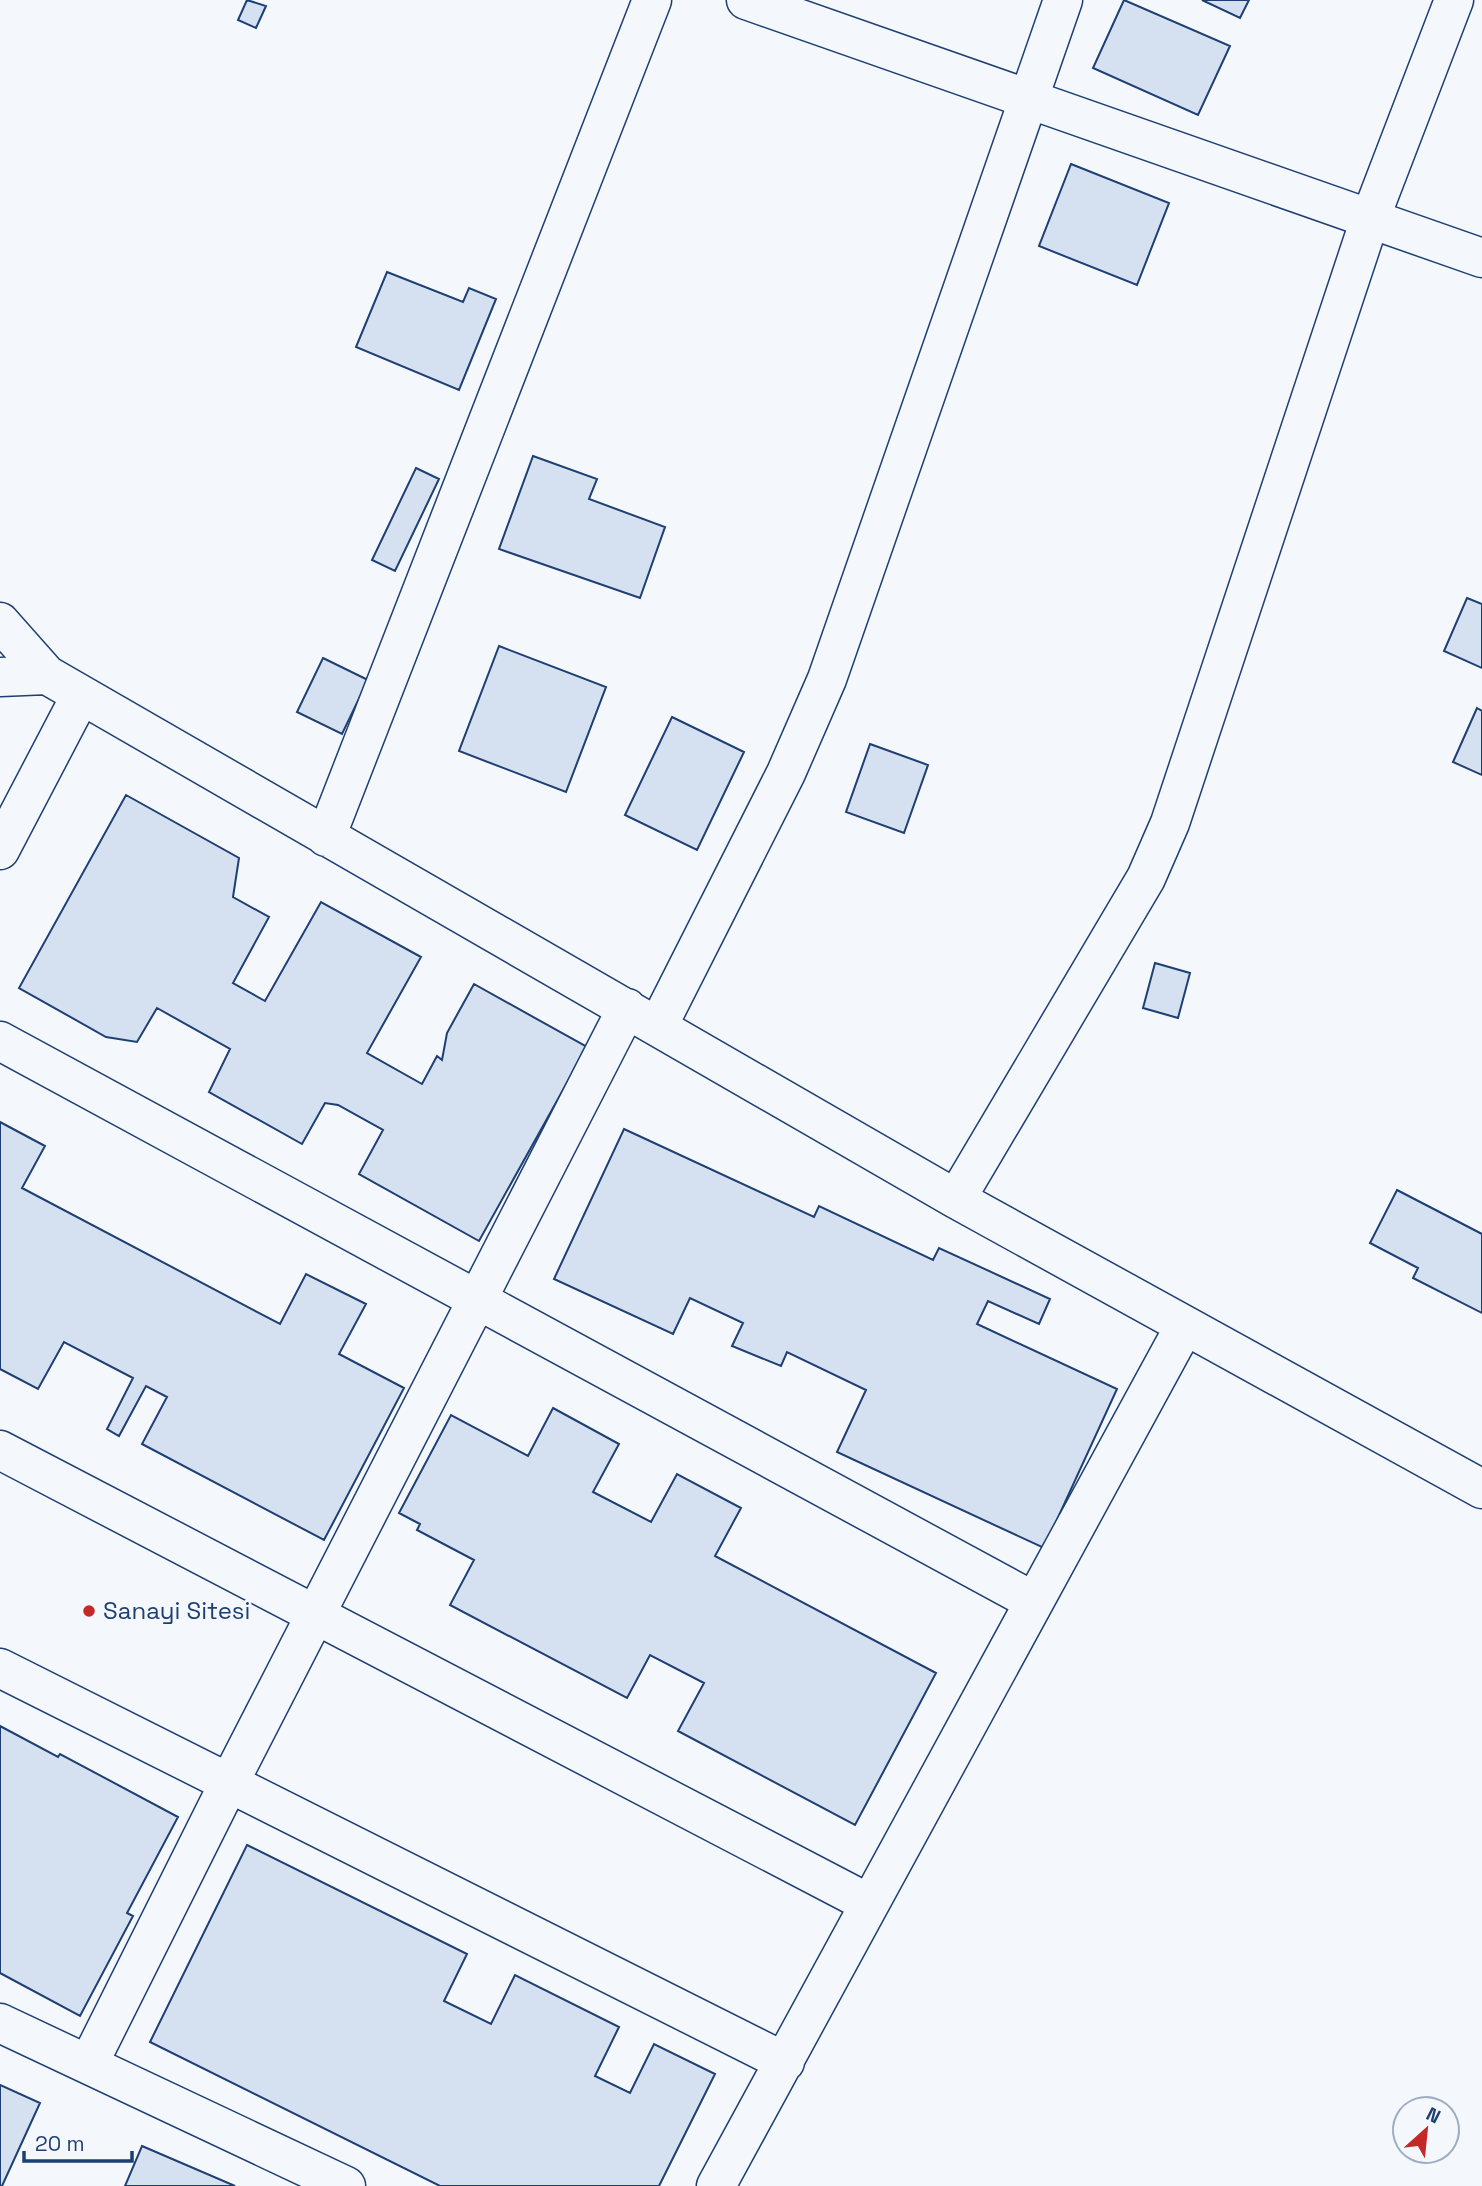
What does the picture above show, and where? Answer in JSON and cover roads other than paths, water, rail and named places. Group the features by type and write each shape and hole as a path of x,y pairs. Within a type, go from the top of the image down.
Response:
{"street":[{"path":"326,837 652,0"},
{"path":"746,0 1482,258"},
{"path":"89,2063 315,1614 478,1300 786,773 827,679 1063,0"},
{"path":"956,1199 1146,878 1170,823 1370,219 1454,0"},
{"path":"0,622 47,675 81,695 956,1199 1482,1489"},
{"path":"0,677 47,675"},
{"path":"0,850 81,695"},
{"path":"0,1041 1033,1601"},
{"path":"716,2186 1184,1327"},
{"path":"0,1450 869,1903"},
{"path":"0,1668 785,2062"},
{"path":"0,2023 345,2186"}],"place":[{"name":"Sanayi Sitesi","path":"89,1611"}]}
